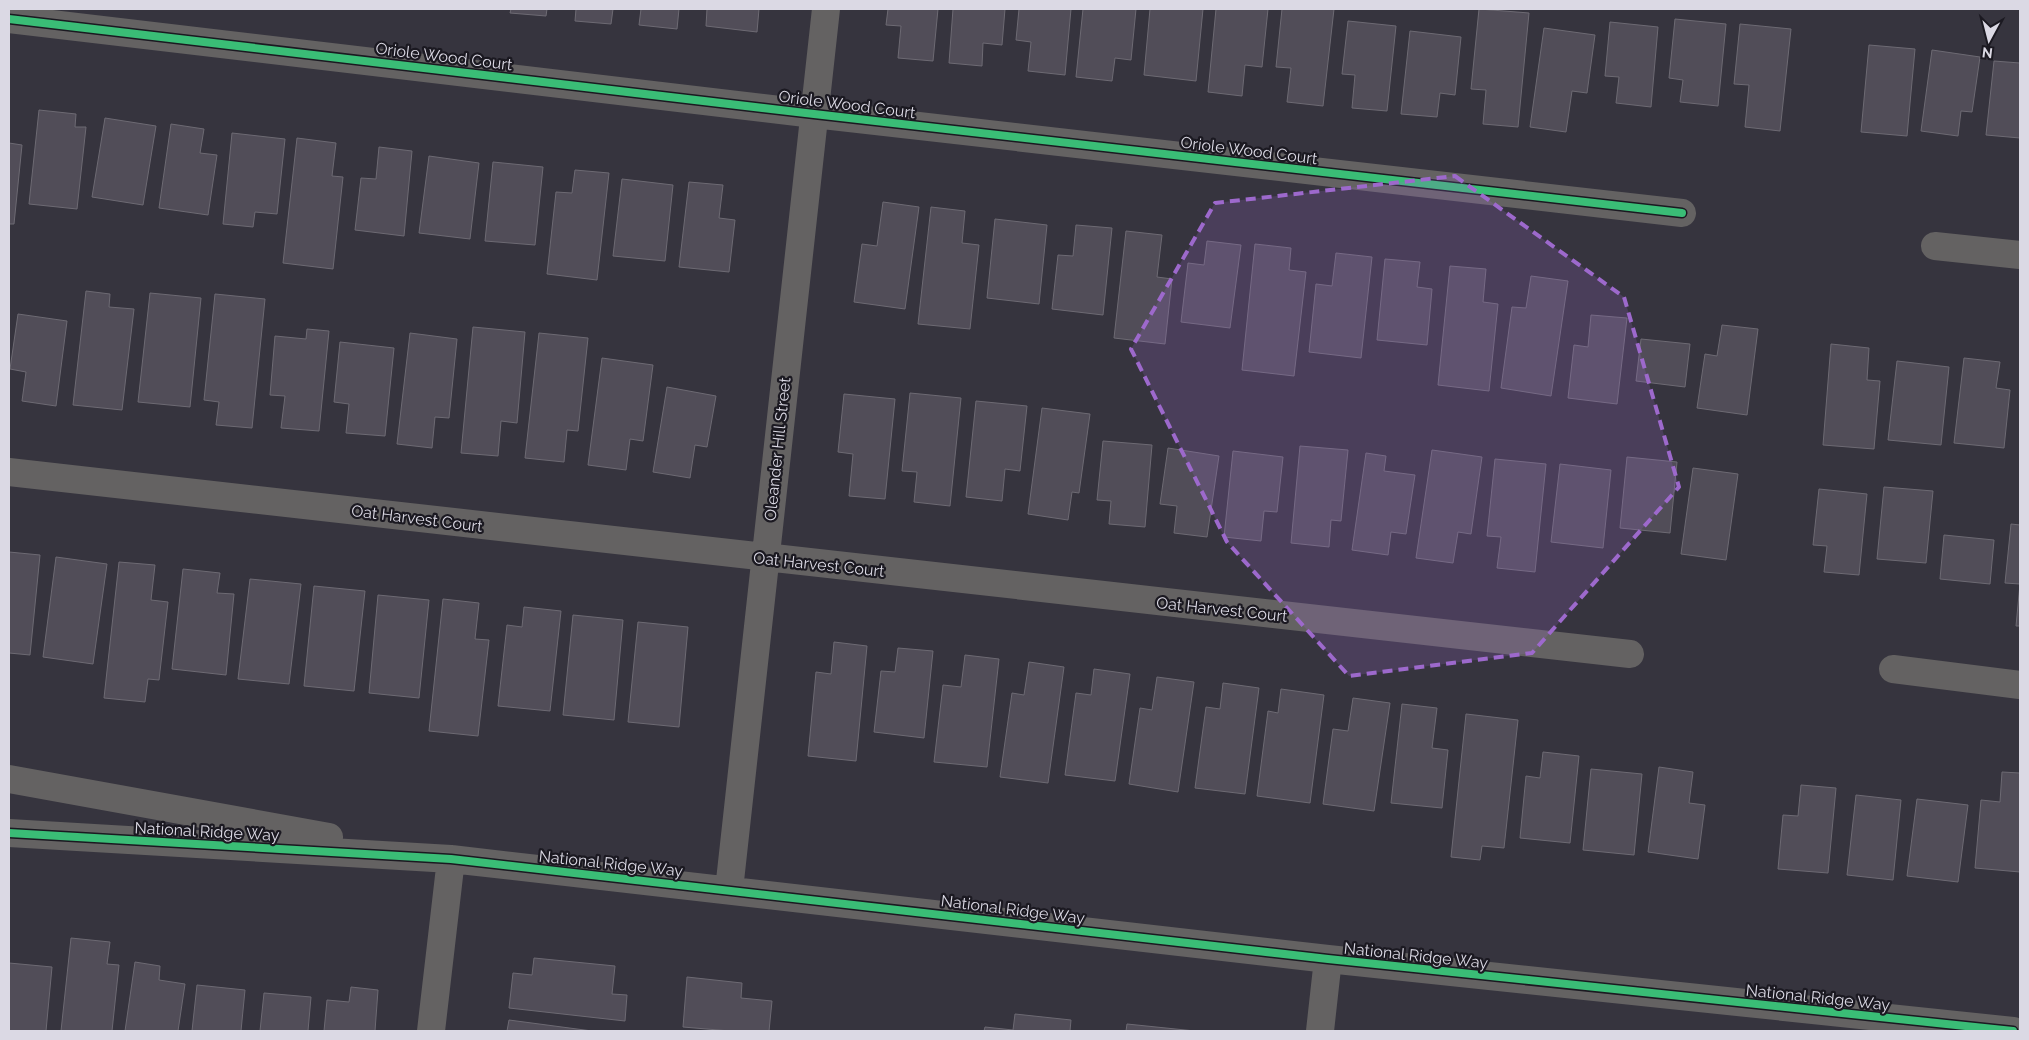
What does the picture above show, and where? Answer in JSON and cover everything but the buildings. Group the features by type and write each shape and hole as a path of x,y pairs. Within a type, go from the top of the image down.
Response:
{"street":[{"name":"Oleander Hill Street","path":"729,890 764,558 826,9"},
{"name":"Oriole Wood Court","path":"9,19 814,114 1682,213"},
{"path":"1935,246 2020,255"},
{"name":"Oat Harvest Court","path":"9,472 1630,654"},
{"path":"1893,669 2020,685"},
{"name":"National Ridge Way","path":"9,779 451,859"},
{"name":"National Ridge Way","path":"9,833 451,859 1328,959 2013,1031"},
{"path":"431,1031 451,859"},
{"path":"1320,1031 1328,959"}],"highlighted area":[{"path":"1455,176 1624,297 1679,487 1532,653 1349,676 1227,542 1131,349 1215,203"}],"cycle path":[{"path":"9,19 814,114 1682,213"},
{"path":"9,833 451,859 1328,959 2013,1031"}]}
